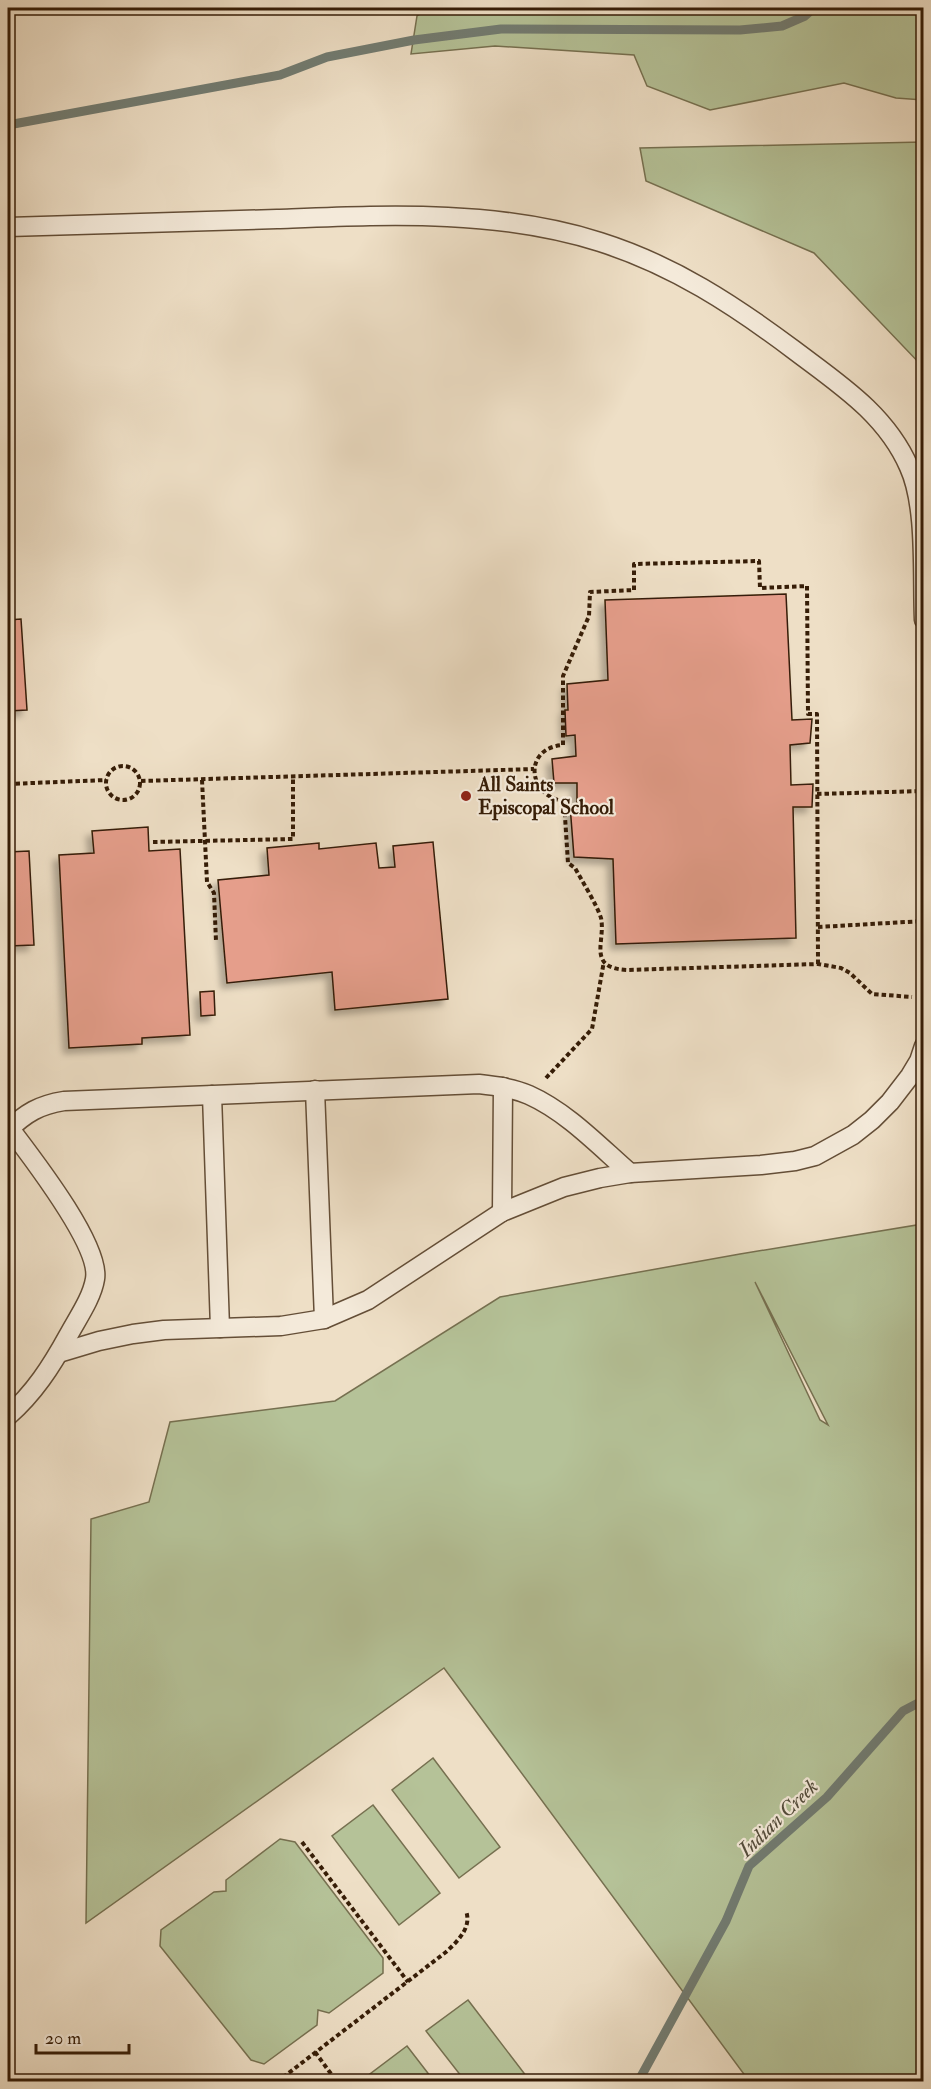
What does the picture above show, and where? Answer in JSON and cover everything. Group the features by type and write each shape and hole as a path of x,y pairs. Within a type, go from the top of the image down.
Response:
{"lane":[{"path":"8,228 341,217 457,216 542,227 602,243 644,258 682,275 767,330 872,411 895,439 910,469 918,500 924,620"},
{"path":"59,1353 99,1341 164,1330 281,1326 324,1319 368,1300 502,1212 564,1187 630,1173 761,1165 815,1156 853,1135 878,1114 910,1076 924,1047"},
{"path":"8,1416 34,1390 59,1353 89,1297 96,1278 94,1262 65,1205 46,1176 8,1128 27,1113 45,1104 64,1101 479,1084 503,1087 530,1095 564,1118 630,1173"},
{"path":"502,1212 503,1087"},
{"path":"315,1090 324,1319"},
{"path":"212,1095 220,1328"}],"path":[{"path":"8,15 25,8"},
{"path":"818,964 817,714 808,714 807,586 760,588 759,561 634,564 634,590 590,592 589,616 563,676 563,745 542,751 534,769 536,780 549,797 564,801 568,863 575,868 601,919 599,951 604,960 615,970 818,964 841,968 850,973 872,994 912,998"},
{"path":"122,765 136,771 141,781 138,792 129,799 123,800 108,792 106,780 111,770 122,765"},
{"path":"141,781 534,769"},
{"path":"153,842 293,839 293,777"},
{"path":"8,784 106,780"},
{"path":"202,780 207,882 214,893 216,941"},
{"path":"818,794 924,791"},
{"path":"818,927 924,921"},
{"path":"530,1095 592,1029 604,960"},
{"path":"302,1842 408,1982"},
{"path":"277,2082 455,1944 468,1924 466,1911"},
{"path":"315,2052 337,2082"}],"green space":[{"path":"428,8 923,8 923,100 896,98 844,83 710,110 647,86 634,55 495,46 411,54 417,16"},
{"path":"923,142 923,367 814,253 646,181 640,148"},
{"path":"923,1224 923,2081 749,2081 444,1668 86,1923 91,1519 149,1502 170,1422 335,1401 500,1297","holes":["755,1282 828,1425 820,1420"]},
{"path":"433,1758 500,1847 459,1878 392,1790"},
{"path":"373,1805 440,1893 399,1925 332,1836"},
{"path":"280,1839 295,1842 383,1958 383,1973 329,2013 318,2010 317,2025 264,2064 251,2060 160,1946 161,1930 214,1892 226,1891 226,1880"},
{"path":"468,2000 530,2081 465,2081 426,2031"},
{"path":"407,2046 434,2081 369,2081 366,2077"}],"building":[{"path":"786,594 792,720 812,719 810,743 790,745 791,785 813,784 812,807 793,807 796,938 616,944 613,859 574,857 570,805 577,805 577,783 554,783 552,759 576,756 575,735 566,736 567,684 608,680 605,600"},
{"path":"21,619 27,710 8,711 8,620"},
{"path":"148,827 149,851 180,849 190,1035 142,1038 142,1044 69,1048 59,855 94,853 92,831"},
{"path":"433,842 448,999 335,1010 332,972 227,983 218,880 269,875 267,848 319,843 319,849 376,843 379,868 395,867 393,846"},
{"path":"29,851 34,945 8,946 8,852"},
{"path":"214,991 215,1015 201,1016 200,992"}],"waterway":[{"path":"8,125 280,75 327,57 414,40 501,29 740,30 782,26 805,16 814,8"},
{"name":"Indian Creek","path":"638,2082 726,1921 749,1866 827,1797 903,1711 924,1700"}],"place":[{"name":"All Saints Episcopal School","path":"466,796"}]}
